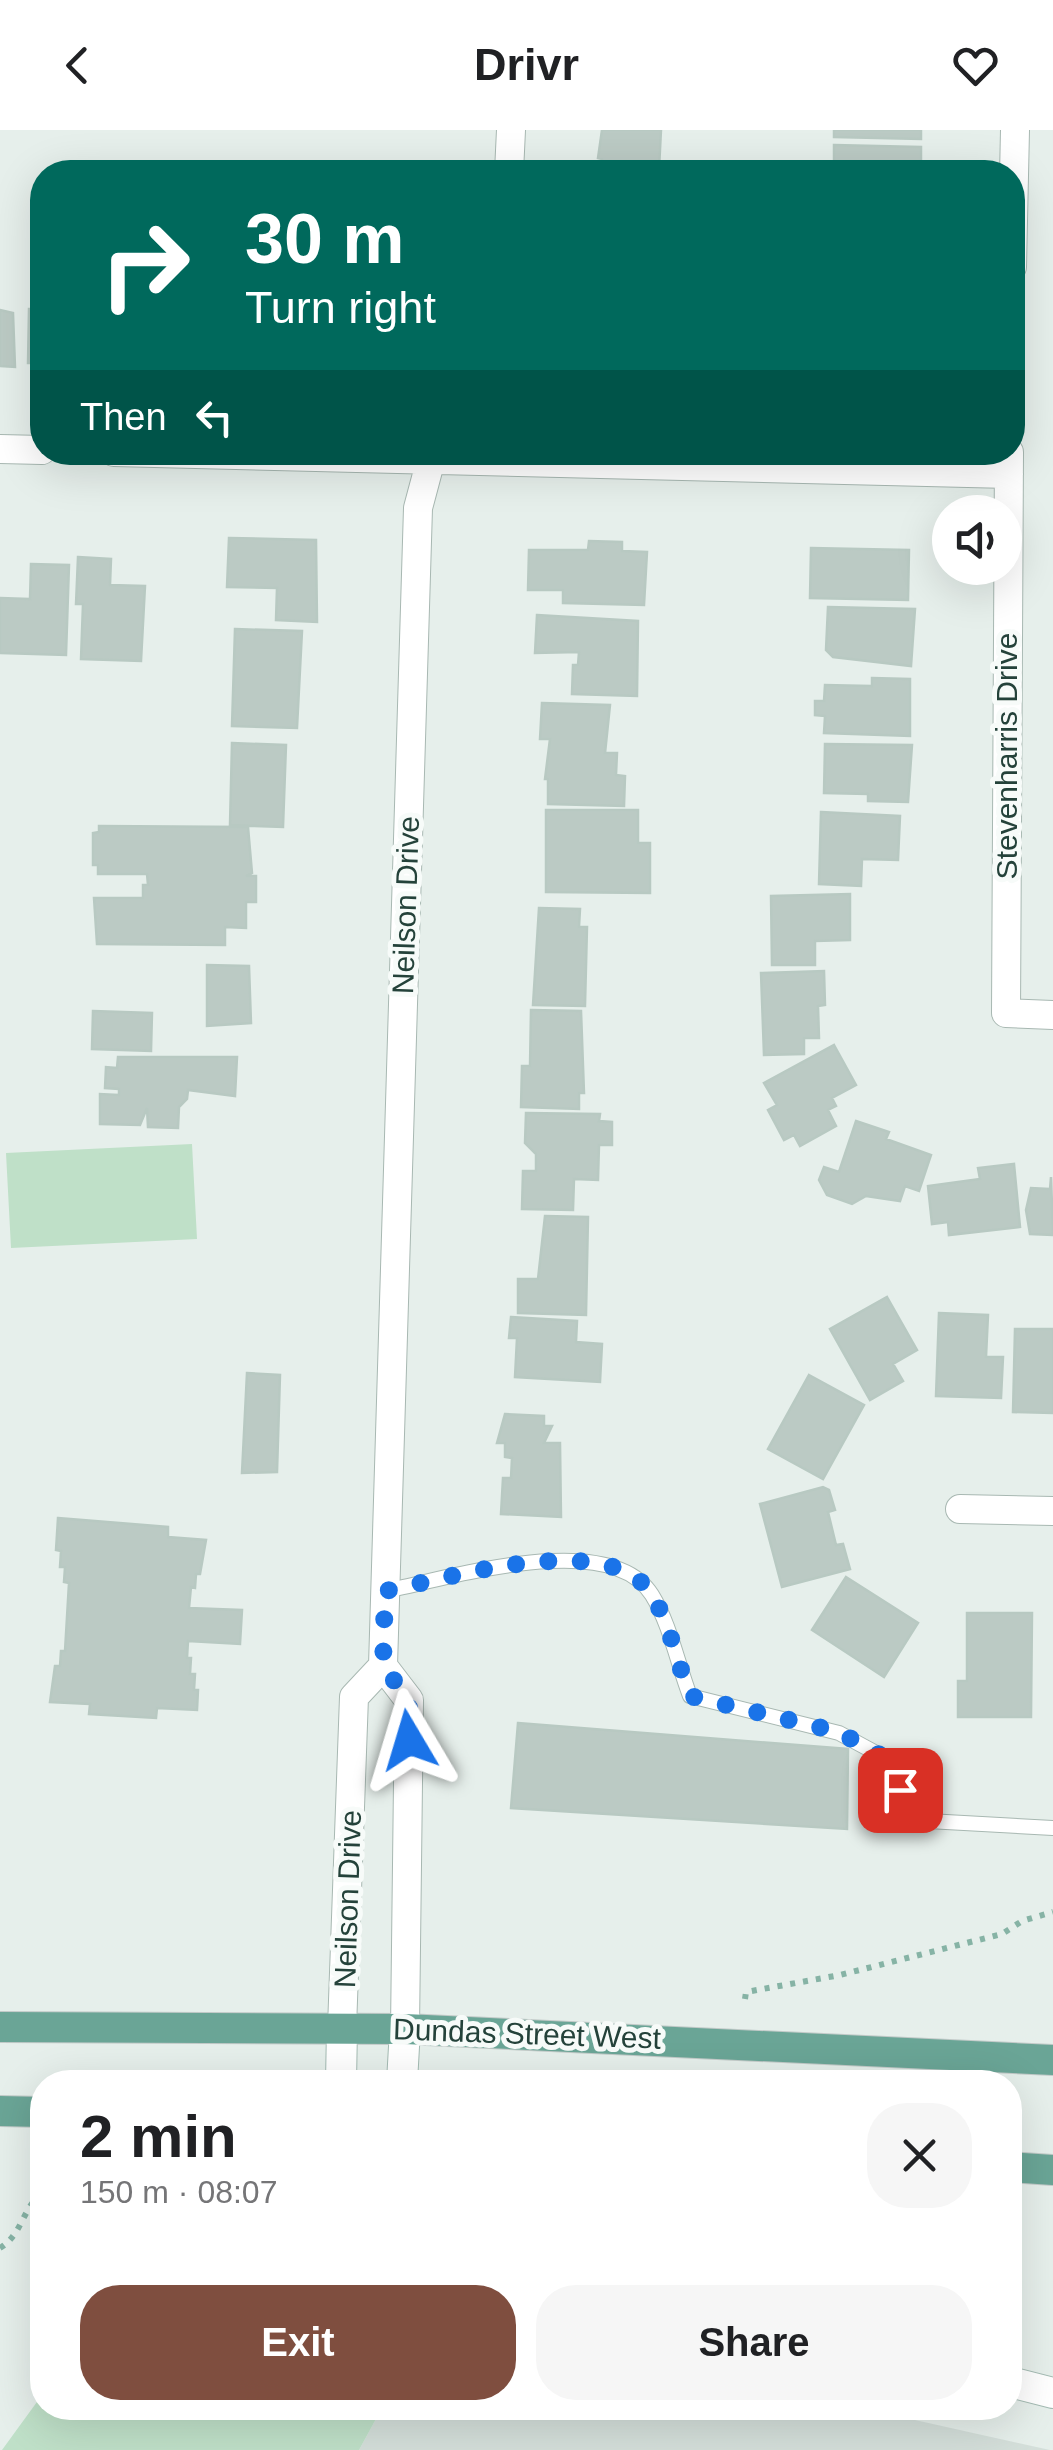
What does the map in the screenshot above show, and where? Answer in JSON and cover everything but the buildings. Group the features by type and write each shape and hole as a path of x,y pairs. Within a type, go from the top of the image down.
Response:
{"main road":[{"name":"Dundas Street West","path":"0,2027 405,2029 1053,2060"},
{"name":"Neilson Drive","path":"340,2070 342,2028"},
{"name":"Neilson Drive","path":"403,2070 405,2029"},
{"path":"0,2112 30,2112"},
{"path":"1022,2168 1053,2170"},
{"path":"1022,2385 1053,2394"}],"street":[{"path":"510,160 511,130"},
{"path":"1014,160 1015,130"},
{"path":"0,449 30,450"},
{"name":"Neilson Drive","path":"405,2029 409,1700 383,1666 418,508 433,465"},
{"name":"Stevenharris Drive","path":"1009,465 1006,1012 1053,1014"},
{"path":"960,1509 1053,1511"},
{"name":"Neilson Drive","path":"342,2028 354,1697 383,1666"}],"lane":[{"path":"385,1591 550,1559 592,1561 629,1575 651,1592 690,1696 839,1732 889,1760 910,1820 1053,1828"}],"path":[{"path":"744,1999 746,1992 765,1986 840,1975 1002,1934 1022,1921 1053,1912"},
{"path":"0,2248 12,2241 30,2206"}],"shaded area":[{"path":"375,2420 915,2420 1050,2450 359,2450"}],"green space":[{"path":"192,1144 197,1239 11,1248 6,1153"},
{"path":"30,2412 30,2420 375,2420 359,2450 2,2450"}],"route":[{"path":"409,1740 409,1700 383,1666 385,1591 550,1559 592,1561 629,1575 651,1592 690,1696 839,1732 889,1760 900,1790"}]}
